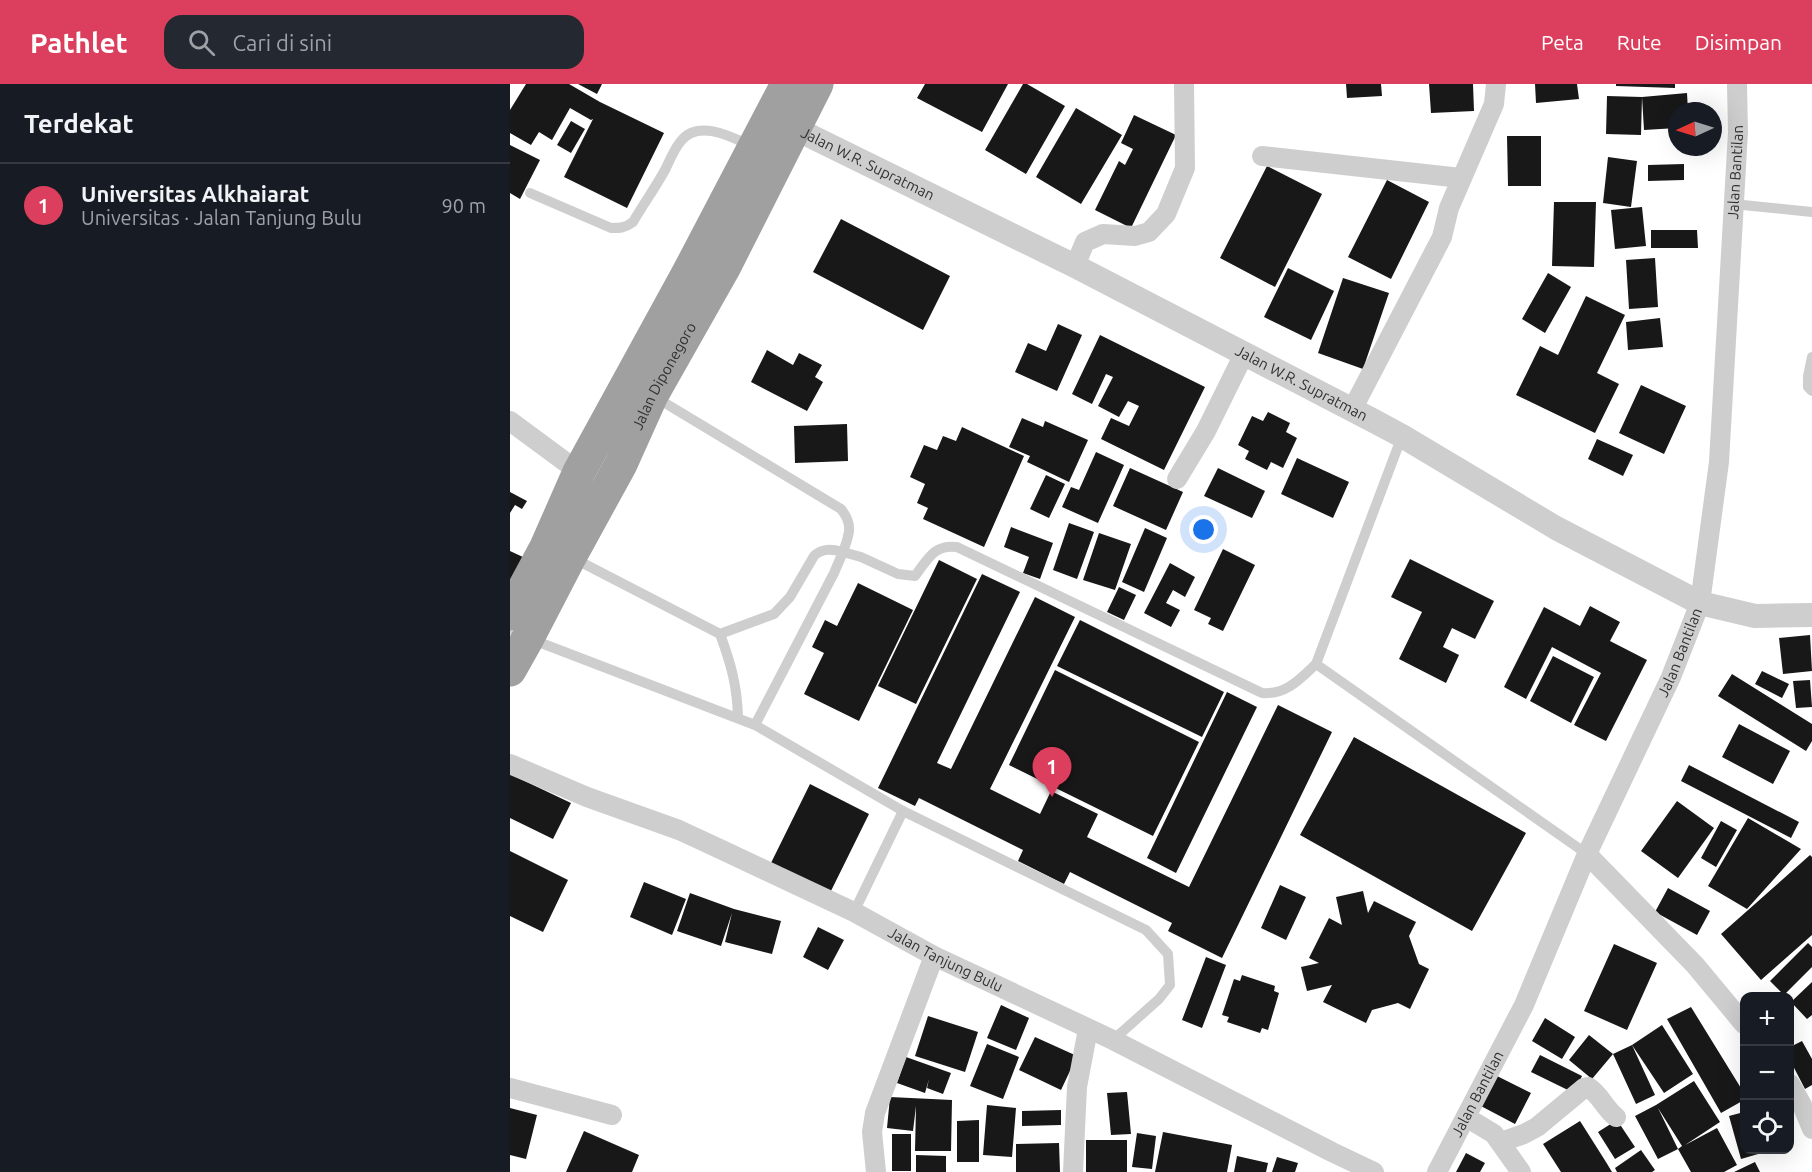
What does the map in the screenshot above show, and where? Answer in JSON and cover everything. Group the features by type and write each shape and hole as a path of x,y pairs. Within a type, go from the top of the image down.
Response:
{"highway":[{"name":"Jalan Diponegoro","path":"510,670 516,627 546,547 579,472 688,273 787,84"},
{"name":"Jalan Diponegoro","path":"516,627 570,557 621,464 652,395 725,266 817,84"}],"street":[{"path":"1075,266 1085,242 1103,234 1135,236 1149,232 1166,214 1185,168 1184,84"},
{"path":"1352,410 1442,237 1449,208 1494,104 1496,84"},
{"name":"Jalan Bantilan","path":"1437,1172 1524,1005 1587,854 1671,677 1700,603 1719,462 1738,132 1737,84"},
{"name":"Jalan W.R. Supratman","path":"795,128 1075,266 1402,436 1556,528 1700,603 1755,616 1812,615"},
{"path":"1262,156 1461,178"},
{"path":"1178,479 1206,431 1244,354"},
{"path":"510,421 579,472"},
{"name":"Jalan Tanjung Bulu","path":"510,764 587,797 679,830 854,912 934,956 1113,1040 1374,1172"},
{"path":"1587,854 1695,965 1740,1019"},
{"path":"876,1172 872,1132 875,1113 934,956"},
{"path":"1073,1172 1077,1088 1088,1029"},
{"path":"1501,1142 1537,1127 1588,1087 1616,1117"},
{"path":"510,1088 612,1115"},
{"path":"1794,1091 1812,1129"},
{"path":"1466,1117 1494,1134 1521,1172"}],"lane":[{"path":"530,193 611,228 627,227 633,222 665,170 679,142 693,132 724,133 754,148"},
{"path":"1733,204 1812,212"},
{"path":"1812,357 1808,387 1812,391"},
{"path":"652,395 841,509 847,517 849,533 834,573 755,725"},
{"path":"720,634 774,614 790,597 818,552 832,549 861,557 898,574 915,576 934,552 943,546 957,547 1262,693 1275,694 1295,683 1316,664 1402,436"},
{"path":"570,557 720,634 738,693 738,717"},
{"path":"516,627 755,725 903,811 1146,930 1168,954 1170,985 1159,999 1113,1040"},
{"path":"1316,664 1587,854"},
{"path":"854,912 903,811"}],"building":[{"path":"526,84 569,84 664,133 627,208 564,177 593,119 570,108 552,140 539,132 531,145 510,133 510,110"},
{"path":"578,84 602,84 597,94"},
{"path":"925,84 1008,84 982,132 917,98"},
{"path":"1023,84 1027,84 1065,106 1026,174 985,150"},
{"path":"1346,84 1381,84 1382,96 1347,98"},
{"path":"1429,84 1473,84 1474,111 1431,113"},
{"path":"1535,84 1577,84 1579,99 1536,103"},
{"path":"1616,84 1675,84 1675,88 1616,86"},
{"path":"1687,93 1688,102 1668,102 1668,129 1644,130 1642,97"},
{"path":"1607,96 1642,97 1641,135 1606,134"},
{"path":"1076,108 1122,135 1081,204 1036,177"},
{"path":"1134,115 1176,135 1131,228 1095,210 1119,161 1125,165 1133,149 1121,143"},
{"path":"571,121 585,129 571,153 557,145"},
{"path":"1507,136 1541,136 1541,186 1508,186"},
{"path":"510,145 540,160 520,199 510,193"},
{"path":"1608,157 1637,161 1631,207 1603,203"},
{"path":"1684,164 1684,180 1648,181 1648,165"},
{"path":"1267,166 1322,194 1275,287 1220,258"},
{"path":"1387,180 1429,202 1391,279 1348,257"},
{"path":"1554,202 1596,202 1594,267 1552,266"},
{"path":"1642,207 1646,246 1615,249 1611,210"},
{"path":"841,219 950,276 923,330 813,272"},
{"path":"1651,230 1697,230 1698,248 1651,248"},
{"path":"1655,258 1658,307 1629,309 1626,260"},
{"path":"1288,268 1334,291 1311,340 1264,317"},
{"path":"1548,273 1571,287 1545,333 1522,319"},
{"path":"1343,278 1389,293 1363,369 1318,353"},
{"path":"1586,296 1625,315 1597,373 1619,384 1595,433 1516,395 1540,346 1558,355"},
{"path":"1660,318 1663,347 1628,350 1626,322"},
{"path":"1058,324 1082,335 1057,391 1015,372 1028,343 1046,351"},
{"path":"1100,335 1205,387 1164,470 1101,439 1111,418 1129,426 1139,406 1128,401 1119,417 1098,406 1113,377 1106,374 1092,404 1072,394"},
{"path":"767,350 793,365 799,353 822,365 815,377 823,382 807,411 751,382"},
{"path":"1641,385 1686,406 1664,454 1619,433"},
{"path":"1268,412 1290,423 1286,432 1297,438 1283,468 1271,462 1267,470 1245,459 1249,451 1238,445 1252,416 1263,421"},
{"path":"1022,418 1043,427 1045,421 1088,440 1069,482 1027,462 1030,456 1009,447"},
{"path":"847,424 848,461 795,463 794,426"},
{"path":"962,427 1024,456 984,547 923,519 928,508 917,503 925,484 910,477 924,445 937,450 943,436 956,441"},
{"path":"1597,439 1633,455 1623,476 1588,459"},
{"path":"1096,452 1124,465 1098,523 1062,507 1071,487 1079,490"},
{"path":"1297,458 1349,482 1333,518 1281,494"},
{"path":"1130,468 1183,492 1166,530 1113,506"},
{"path":"1218,468 1265,491 1252,518 1204,496"},
{"path":"1046,475 1065,484 1049,518 1030,509"},
{"path":"510,492 527,501 522,509 515,505 510,513"},
{"path":"1069,523 1094,532 1077,579 1053,570"},
{"path":"1011,527 1053,543 1040,579 1023,573 1029,557 1004,547"},
{"path":"1145,528 1167,538 1144,592 1122,582"},
{"path":"1099,533 1131,544 1115,590 1083,580"},
{"path":"1223,549 1255,565 1223,631 1208,624 1211,618 1194,610"},
{"path":"510,551 525,558 510,590"},
{"path":"1410,559 1494,601 1475,639 1452,628 1443,647 1459,655 1446,683 1399,659 1422,612 1391,597"},
{"path":"939,560 977,579 916,704 878,686"},
{"path":"1170,563 1195,577 1185,597 1173,590 1166,603 1180,610 1171,627 1144,613"},
{"path":"982,574 1020,592 937,763 951,769 1035,597 1075,617 990,789 1040,814 1051,791 1098,814 1087,837 1189,887 1278,705 1332,732 1222,958 1168,931 1172,923 1070,872 1064,884 1018,861 1023,850 919,798 915,806 878,788"},
{"path":"858,583 913,610 859,721 804,694 824,653 812,647 825,620 837,626"},
{"path":"1119,587 1136,595 1124,620 1107,612"},
{"path":"1590,606 1620,622 1610,641 1647,660 1606,741 1574,725 1601,673 1552,647 1526,699 1504,687 1544,607 1580,626"},
{"path":"1080,620 1224,692 1202,737 1057,666"},
{"path":"1810,635 1812,671 1783,674 1779,638"},
{"path":"1553,656 1594,677 1571,723 1530,701"},
{"path":"1055,670 1199,742 1153,836 1009,765"},
{"path":"1762,671 1789,684 1782,698 1755,684"},
{"path":"1732,674 1812,724 1812,741 1806,751 1718,696"},
{"path":"1810,680 1812,707 1796,708 1793,681"},
{"path":"1227,692 1257,707 1176,873 1147,858"},
{"path":"1739,724 1790,751 1773,784 1722,757"},
{"path":"1354,737 1526,833 1472,931 1300,835"},
{"path":"1689,765 1799,822 1791,838 1681,781"},
{"path":"510,774 571,803 553,839 510,818"},
{"path":"810,784 869,814 828,897 769,867"},
{"path":"1677,801 1714,828 1678,878 1641,851"},
{"path":"1748,818 1801,849 1747,909 1708,886"},
{"path":"1721,821 1737,830 1716,867 1701,858"},
{"path":"510,851 568,880 543,932 510,916"},
{"path":"1810,855 1812,857 1812,935 1761,980 1721,934"},
{"path":"644,882 686,899 672,935 630,917"},
{"path":"1280,885 1306,897 1286,940 1261,928"},
{"path":"1668,888 1710,911 1697,935 1655,912"},
{"path":"1363,891 1368,913 1374,901 1416,922 1409,936 1419,964 1429,969 1410,1009 1398,1003 1372,1010 1366,1023 1323,1002 1332,985 1307,991 1301,967 1319,963 1309,958 1329,918 1342,925 1336,897"},
{"path":"690,893 734,909 781,921 772,954 725,942 732,913 721,946 677,931"},
{"path":"818,927 844,940 828,970 803,957"},
{"path":"1808,943 1812,947 1812,967 1787,992 1781,992 1770,981"},
{"path":"1614,944 1657,963 1627,1030 1584,1011"},
{"path":"1206,957 1226,965 1202,1028 1182,1020"},
{"path":"1242,975 1275,986 1274,991 1279,993 1268,1030 1262,1028 1260,1033 1227,1022 1229,1017 1222,1015 1234,979 1240,981"},
{"path":"1812,982 1812,1015 1807,1019 1794,1005 1794,999"},
{"path":"1001,1005 1029,1018 1016,1050 987,1038"},
{"path":"1691,1007 1740,1087 1740,1102 1721,1113 1667,1019"},
{"path":"928,1016 978,1032 965,1072 915,1056"},
{"path":"1545,1018 1575,1037 1562,1059 1532,1041"},
{"path":"1662,1025 1693,1074 1664,1093 1632,1045"},
{"path":"1589,1035 1613,1054 1592,1079 1569,1060"},
{"path":"1035,1037 1077,1056 1061,1090 1019,1070"},
{"path":"1802,1041 1812,1059 1812,1085 1805,1089 1794,1068 1794,1045"},
{"path":"987,1044 1019,1057 1003,1099 970,1086"},
{"path":"1632,1045 1655,1095 1636,1104 1613,1054"},
{"path":"1540,1055 1582,1076 1574,1093 1531,1072"},
{"path":"906,1057 951,1073 943,1094 927,1088 929,1079 925,1093 897,1083"},
{"path":"1495,1075 1531,1093 1515,1124 1479,1105"},
{"path":"1694,1081 1720,1122 1685,1145 1717,1128 1737,1165 1724,1172 1691,1172 1678,1149 1658,1159 1635,1116","holes":["1658,1108 1682,1146 1678,1149"]},
{"path":"1127,1092 1131,1134 1111,1135 1107,1093"},
{"path":"890,1097 952,1100 951,1151 915,1151 916,1106 913,1131 887,1128"},
{"path":"987,1105 1016,1108 1012,1157 983,1155"},
{"path":"510,1108 537,1115 526,1159 510,1155"},
{"path":"1061,1110 1061,1125 1022,1126 1022,1111"},
{"path":"1740,1113 1740,1154 1758,1154 1741,1159 1729,1116"},
{"path":"979,1120 979,1162 957,1162 957,1121"},
{"path":"1617,1120 1635,1147 1615,1159 1598,1132"},
{"path":"1580,1121 1612,1172 1561,1172 1543,1144"},
{"path":"584,1131 639,1155 632,1172 566,1172"},
{"path":"1163,1132 1232,1145 1227,1172 1155,1172"},
{"path":"1137,1133 1156,1136 1152,1169 1132,1167"},
{"path":"892,1134 911,1134 911,1171 892,1171"},
{"path":"1086,1140 1127,1140 1127,1172 1086,1172"},
{"path":"1059,1143 1060,1172 1016,1172 1016,1144"},
{"path":"1641,1150 1655,1170 1652,1172 1617,1172 1615,1168"},
{"path":"1466,1153 1485,1163 1480,1172 1456,1172"},
{"path":"916,1155 946,1156 946,1172 916,1172"},
{"path":"1237,1156 1268,1163 1266,1172 1234,1172"},
{"path":"1277,1157 1298,1163 1295,1172 1272,1172"},
{"path":"1755,1162 1760,1172 1734,1172"}],"place":[{"name":"Universitas Alkhaiarat","path":"1052,797"}]}
